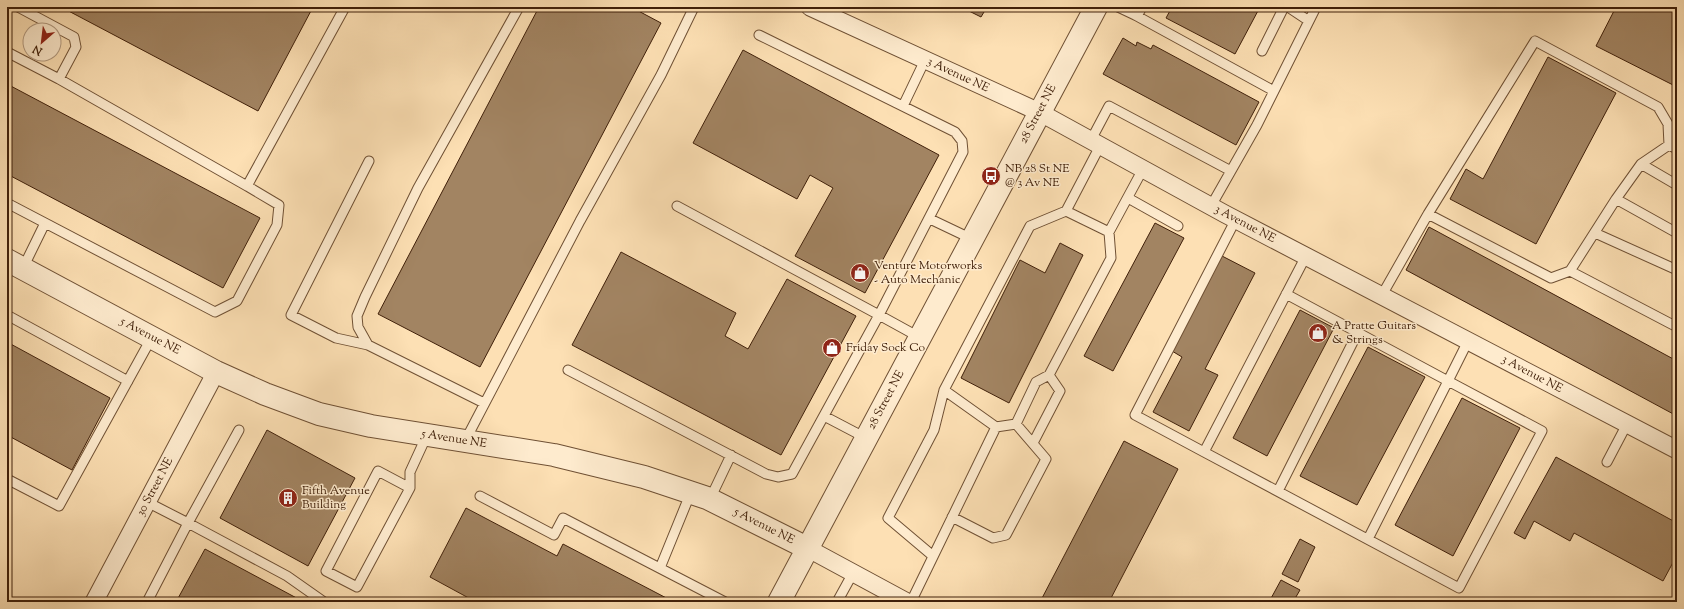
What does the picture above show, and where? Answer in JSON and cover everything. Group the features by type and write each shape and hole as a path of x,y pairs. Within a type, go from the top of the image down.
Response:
{"street":[{"name":"3 Avenue NE","path":"810,7 1039,112 1211,206 1677,450"},
{"name":"28 Street NE","path":"779,602 1096,7"},
{"name":"5 Avenue NE","path":"15,264 216,372 265,394 319,414 371,426 554,455 644,477 700,496 807,548 907,602"},
{"name":"30 Street NE","path":"94,602 216,372"}],"lane":[{"path":"18,7 74,36 76,47 59,79"},
{"path":"247,186 344,7"},
{"path":"368,345 358,327 357,316 365,297 418,188 519,7"},
{"path":"465,441 576,228 660,75 694,7"},
{"path":"1118,7 1274,91"},
{"path":"1135,15 1137,16 1142,7"},
{"path":"1262,51 1284,7"},
{"path":"1288,7 1309,21"},
{"path":"1211,206 1274,91 1316,7"},
{"path":"568,370 766,474 778,477 792,474 879,315 963,152 962,141 955,132 759,35"},
{"path":"1382,296 1428,214 1535,41 1658,107 1668,124 1673,147 1642,164 1616,199 1570,271 1552,278 1428,214"},
{"path":"7,52 59,79 279,205 277,225 237,301 215,312 7,203"},
{"path":"903,106 925,60"},
{"path":"933,556 888,518 934,430 944,390 1030,226 1066,211 1096,143 1109,106 1231,171"},
{"path":"369,161 291,315 336,338 368,345 484,403"},
{"path":"1642,164 1677,185"},
{"path":"1016,424 1036,382 1049,375 1111,258 1109,232 1143,169"},
{"path":"1128,198 1178,226"},
{"path":"1616,199 1677,233"},
{"path":"677,206 919,337"},
{"path":"1066,211 1109,232"},
{"path":"930,218 972,238"},
{"path":"1236,219 1135,415 1459,588 1542,431 1286,294"},
{"path":"15,264 45,223"},
{"path":"1594,233 1677,270"},
{"path":"1204,452 1306,256"},
{"path":"1570,271 1677,327"},
{"path":"7,315 128,381"},
{"path":"1278,491 1358,332"},
{"path":"7,479 60,506 152,337"},
{"path":"1368,539 1468,341"},
{"path":"1032,443 1060,391 1049,375"},
{"path":"944,390 996,427 1016,424"},
{"path":"824,416 866,438"},
{"path":"952,517 993,538 1006,535 1046,459 1016,424"},
{"path":"1607,462 1627,424"},
{"path":"911,602 996,427"},
{"path":"147,602 238,430"},
{"path":"410,488 378,472 326,571 357,587 410,488 410,472 426,435"},
{"path":"660,568 700,496 730,455"},
{"path":"480,496 554,535 563,518 725,602"},
{"path":"147,502 287,576 324,602"},
{"path":"837,602 853,573"}],"building":[{"path":"61,7 313,7 258,111"},
{"path":"539,7 631,7 661,23 480,367 378,314"},
{"path":"961,7 987,7 981,17"},
{"path":"994,7 1012,7 1001,11"},
{"path":"1172,7 1260,7 1235,54 1166,18"},
{"path":"1616,7 1677,7 1677,87 1596,46"},
{"path":"1123,38 1136,46 1137,42 1151,49 1153,45 1259,102 1236,145 1103,74"},
{"path":"743,50 939,155 865,293 795,256 833,188 810,175 797,199 693,143"},
{"path":"1548,57 1616,93 1536,244 1450,199 1466,169 1483,179"},
{"path":"7,84 260,218 223,288 7,174"},
{"path":"1155,223 1184,238 1113,371 1084,356"},
{"path":"1429,227 1677,361 1677,416 1406,270"},
{"path":"1060,243 1083,255 1009,403 961,378 1020,260 1045,273"},
{"path":"621,252 736,313 725,336 748,349 787,279 856,316 781,455 572,345"},
{"path":"1222,256 1255,273 1205,369 1218,375 1189,431 1153,412 1182,357 1172,351"},
{"path":"1300,310 1334,328 1267,456 1233,438"},
{"path":"7,342 110,398 72,470 7,435"},
{"path":"1368,347 1425,377 1357,505 1300,476"},
{"path":"1462,398 1520,428 1453,556 1395,525"},
{"name":"Fifth Avenue Building","path":"267,430 355,478 308,566 220,518"},
{"path":"1124,441 1178,469 1109,602 1040,602"},
{"path":"1556,457 1677,523 1677,555 1663,581 1574,533 1570,541 1534,521 1525,539 1514,533"},
{"path":"466,508 557,556 563,544 674,602 476,602 430,577"},
{"path":"1300,539 1315,547 1298,582 1282,574"},
{"path":"205,549 304,602 176,602"},
{"path":"1281,580 1300,590 1293,602 1269,602"}],"place":[{"name":"NB 28 St NE @ 3 Av NE","path":"991,176"},
{"name":"Venture Motorworks - Auto Mechanic","path":"860,273"},
{"name":"A Pratte Guitars & Strings","path":"1318,333"},
{"name":"Friday Sock Co","path":"832,348"},
{"name":"Fifth Avenue Building","path":"288,498"}]}
